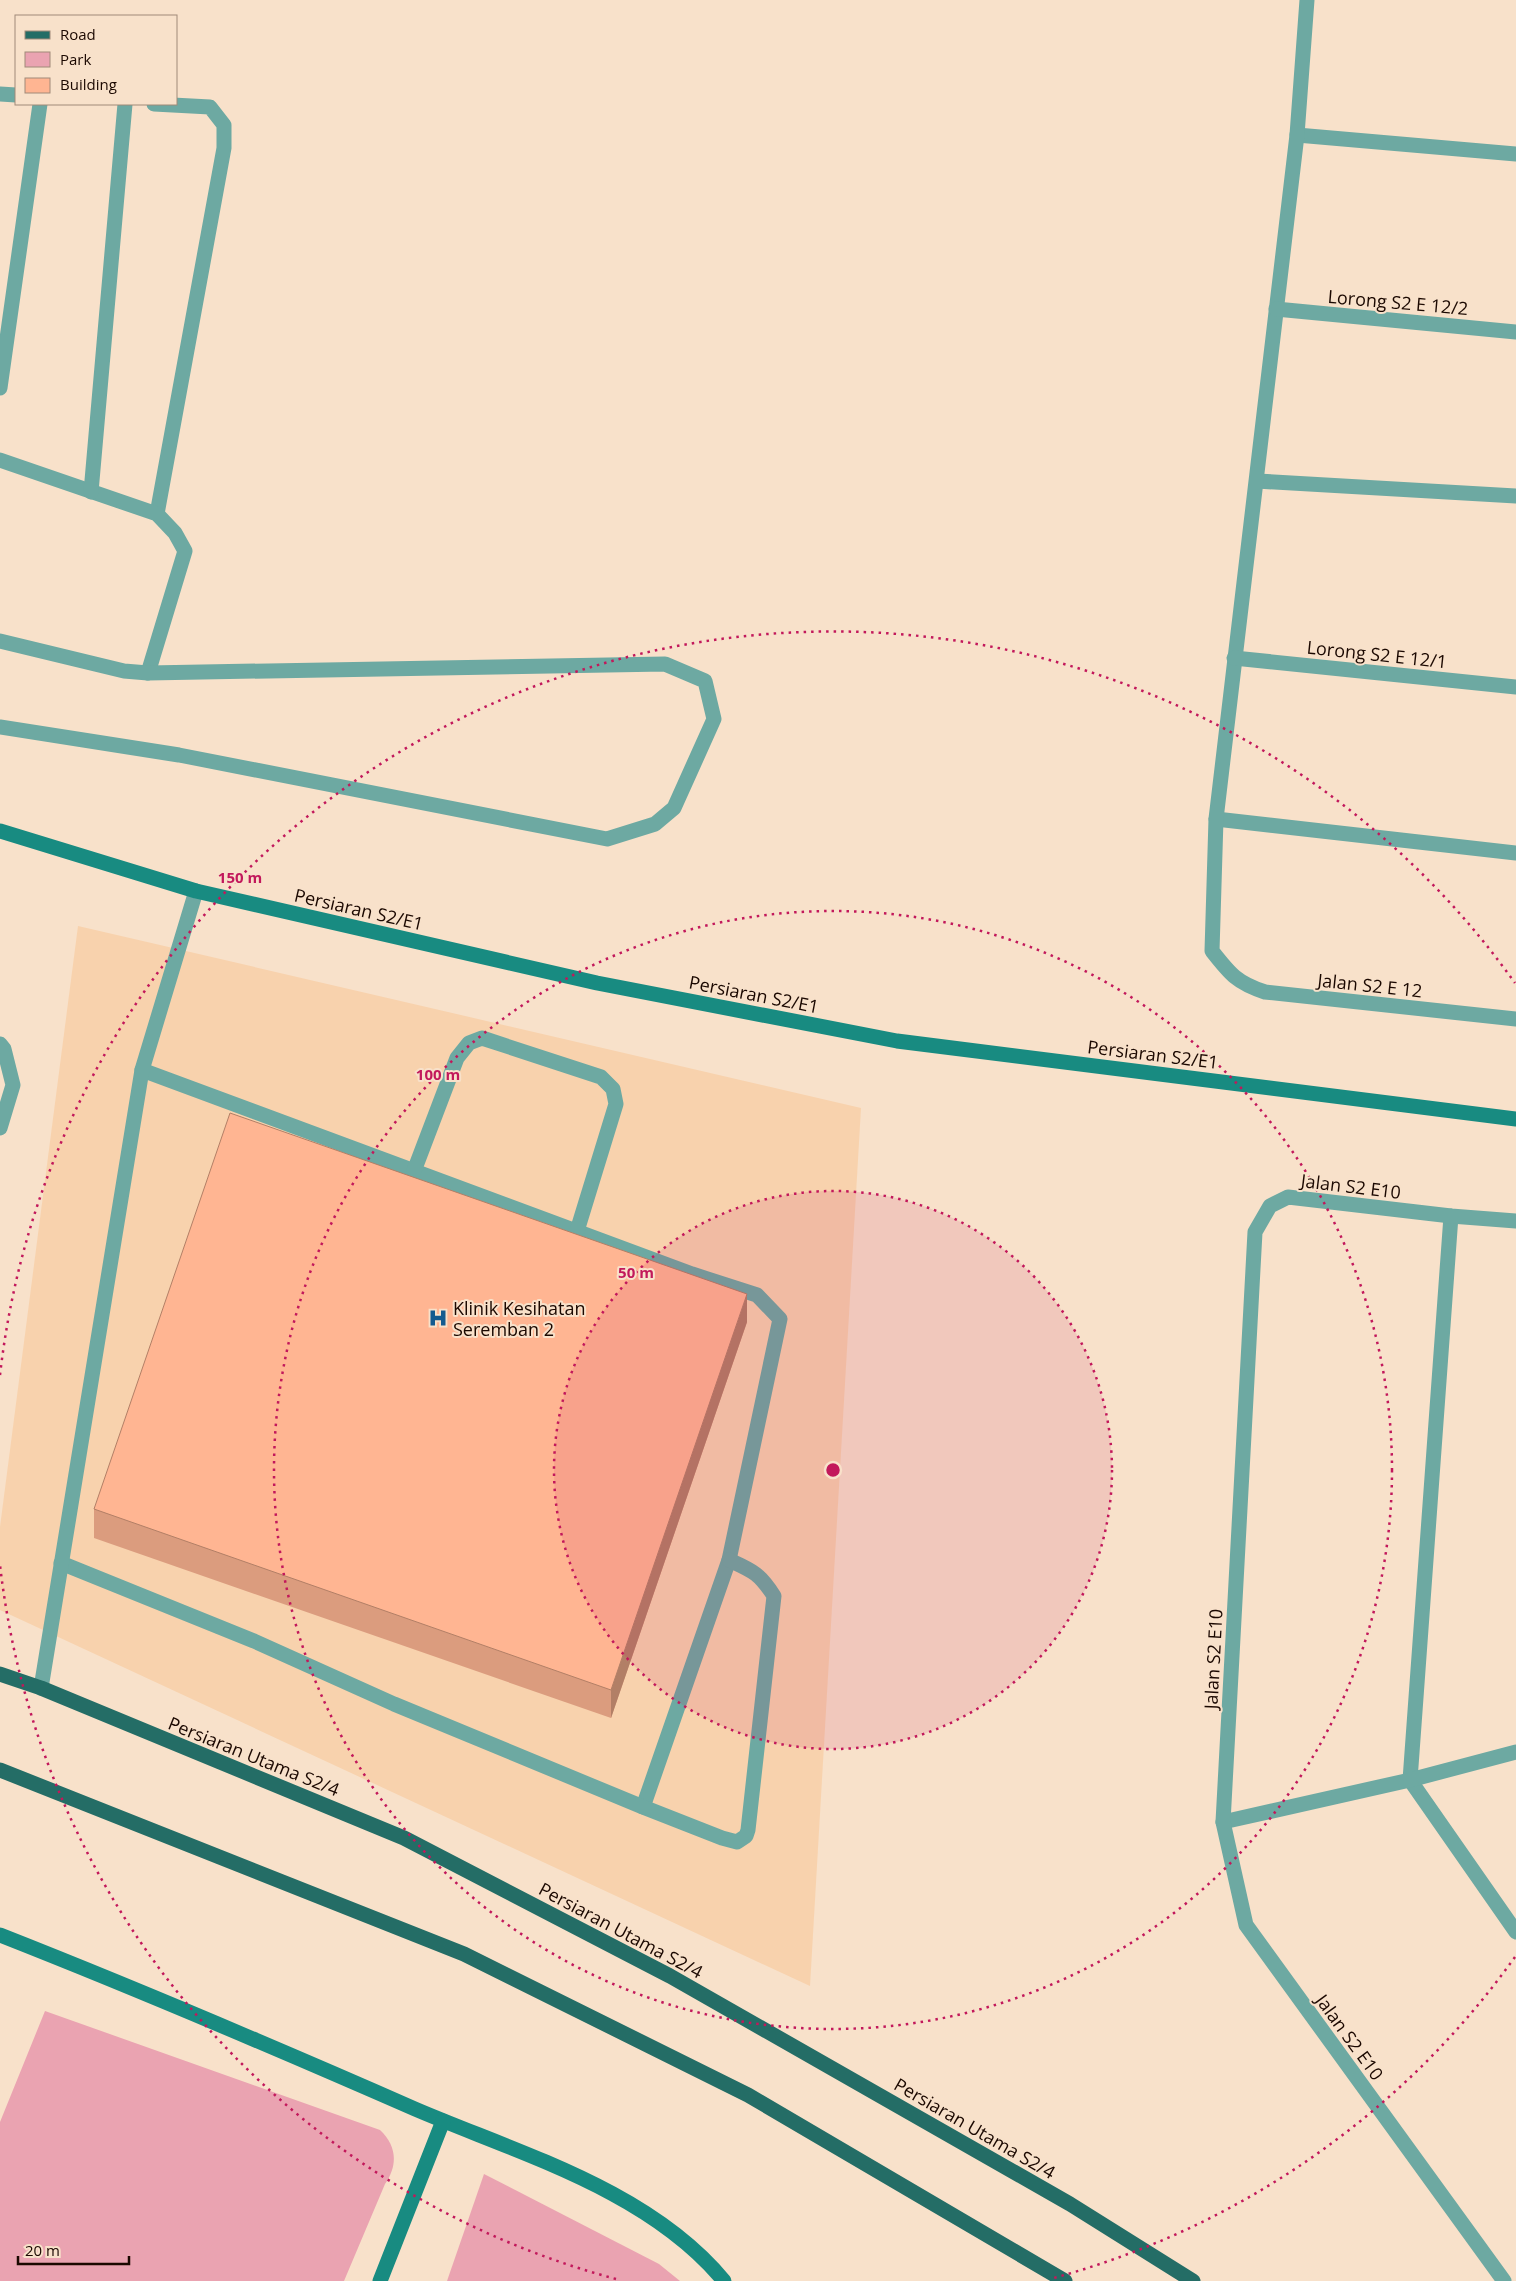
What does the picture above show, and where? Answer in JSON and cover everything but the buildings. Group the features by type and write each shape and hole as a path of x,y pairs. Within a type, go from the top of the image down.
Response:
{"main road":[{"name":"Persiaran Utama S2/4","path":"0,1674 41,1688 422,1847 670,1976 1070,2204 1193,2281"},
{"path":"0,1770 464,1954 748,2094 1065,2281"}],"street":[{"name":"Jalan S2 E 12","path":"1307,0 1297,135 1216,819 1212,951 1226,970 1244,985 1265,992 1516,1019"},
{"path":"0,94 15,95"},
{"path":"0,388 40,105"},
{"path":"91,492 125,105"},
{"path":"157,514 224,148 224,126 210,108 168,105"},
{"path":"1297,135 1516,154"},
{"name":"Lorong S2 E 12/2","path":"1276,309 1516,332"},
{"path":"0,460 157,514 174,533 185,551 148,673"},
{"path":"1257,481 1516,496"},
{"path":"0,641 124,671 148,673 665,664 705,681 714,719 674,808 655,824 607,838 179,755 0,727"},
{"name":"Lorong S2 E 12/1","path":"1234,658 1516,687"},
{"path":"1216,819 1516,853"},
{"name":"Persiaran S2/E1","path":"0,831 196,891 597,983 896,1041 1516,1119"},
{"path":"41,1688 142,1070 196,891"},
{"path":"414,1171 458,1058 469,1043 482,1038 601,1078 613,1089 616,1104 577,1231"},
{"path":"0,1044 4,1049 13,1085 0,1128"},
{"path":"142,1070 692,1274 757,1295 780,1319 729,1560 643,1807"},
{"name":"Jalan S2 E10","path":"1504,2281 1246,1925 1223,1822 1255,1232 1270,1206 1288,1197 1451,1216 1516,1221"},
{"path":"1451,1216 1410,1780 1516,1932"},
{"path":"61,1564 254,1641 394,1704 643,1807 737,1842 746,1836 748,1830 774,1596 758,1574 729,1560"},
{"path":"1223,1822 1410,1780 1516,1752"},
{"path":"0,1935 164,2000 443,2121 569,2172 649,2214 706,2260 724,2281"},
{"path":"380,2281 443,2121"}],"shaded area":[{"name":"Klinik Kesihatan Seremban 2","path":"78,926 861,1108 810,1986 0,1610 0,1527"}],"green space":[{"path":"45,2011 380,2130 390,2143 394,2163 344,2281 0,2281 0,2122"},
{"path":"484,2174 659,2264 680,2281 447,2281"}],"place":[{"name":"Klinik Kesihatan Seremban 2","path":"438,1318"}]}
